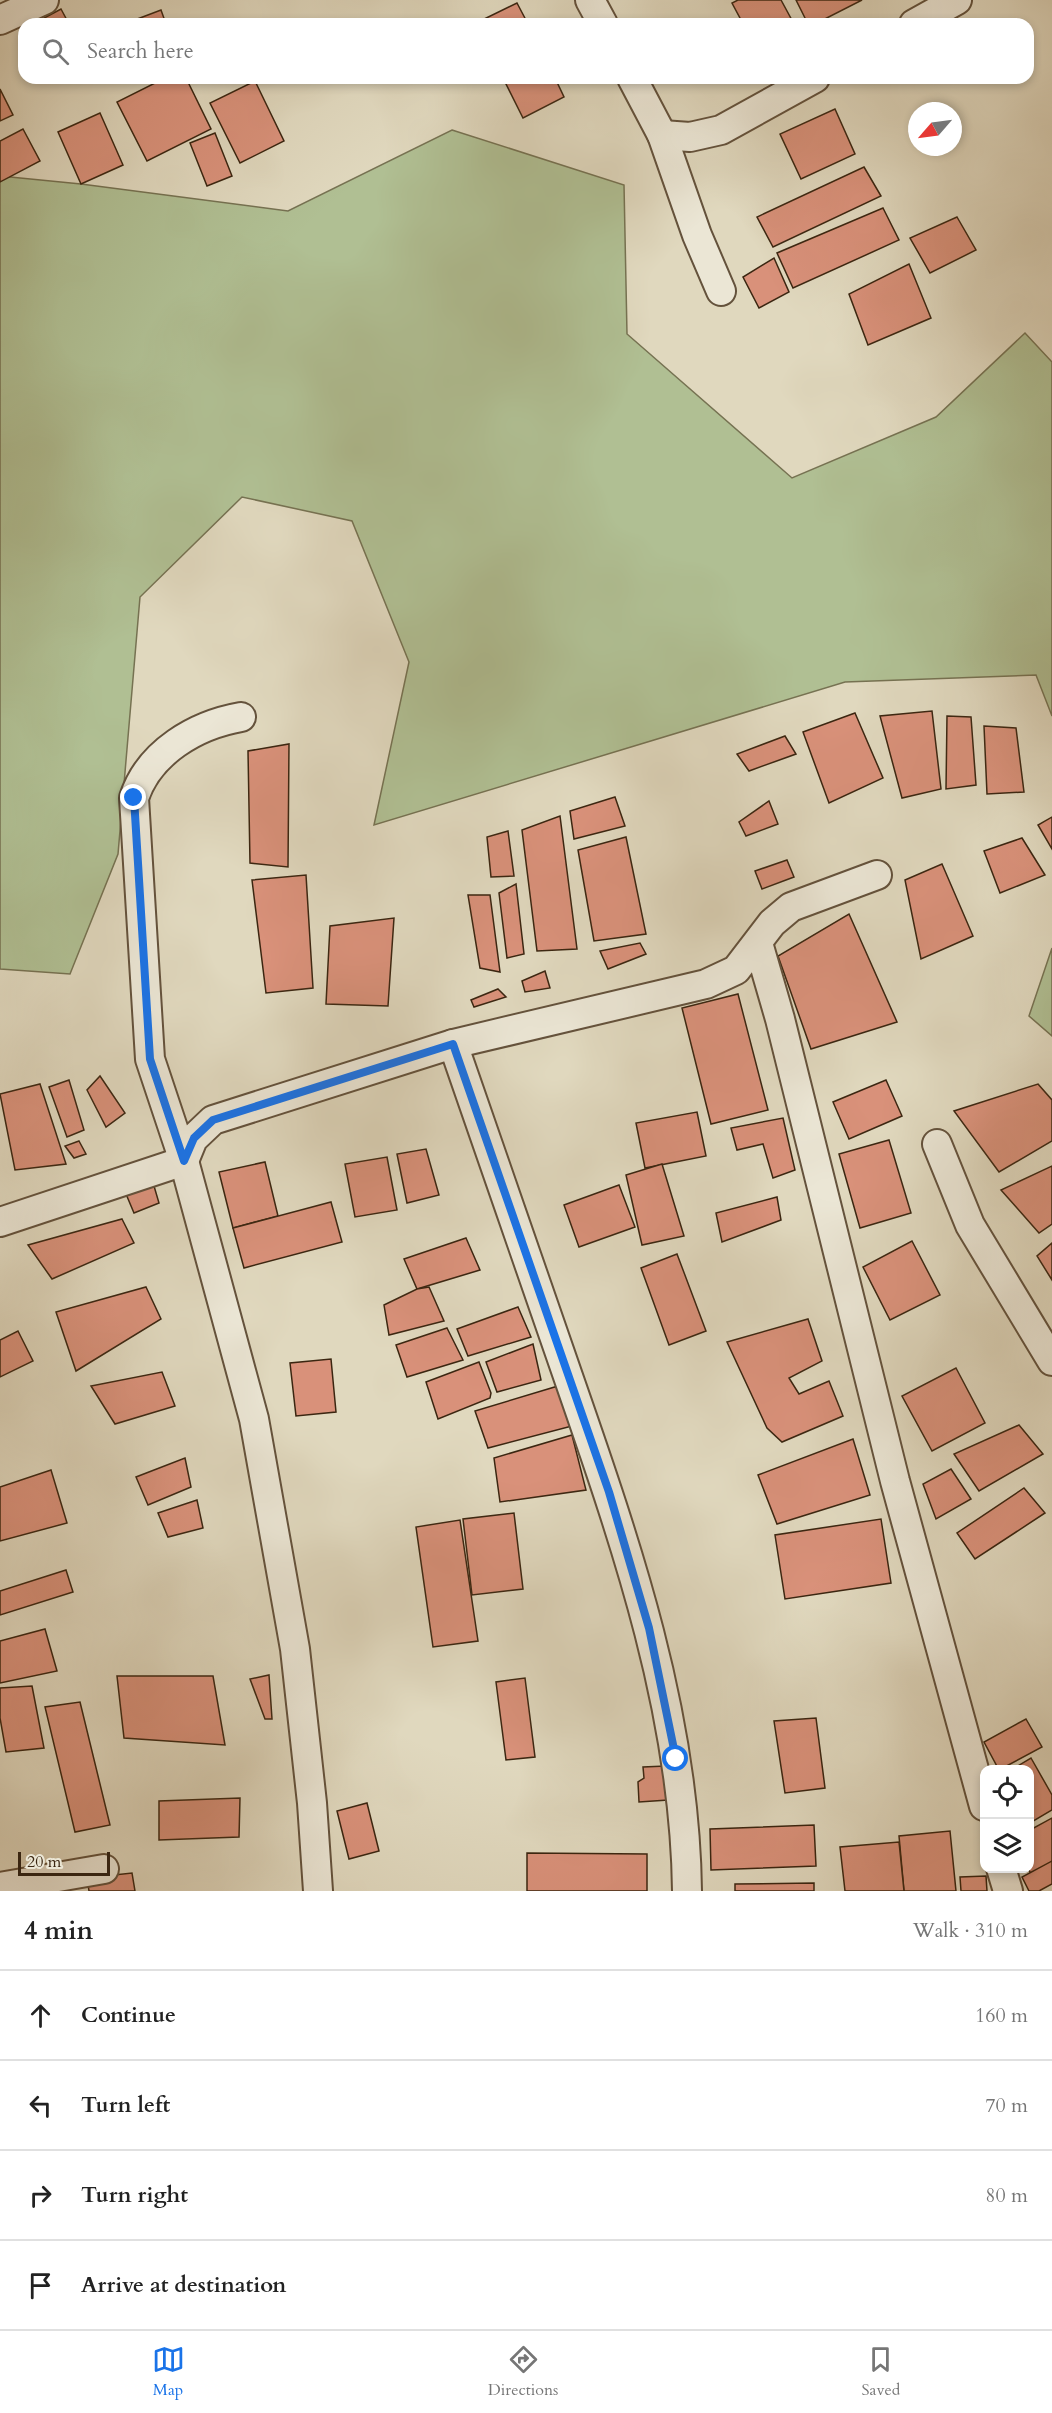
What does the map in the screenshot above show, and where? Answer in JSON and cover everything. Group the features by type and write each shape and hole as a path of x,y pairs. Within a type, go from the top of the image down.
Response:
{"street":[{"path":"0,20 44,0"},
{"path":"590,0 600,18"},
{"path":"925,18 957,0"},
{"path":"635,84 662,135 697,235 721,291"},
{"path":"662,135 690,137 721,130 804,84"},
{"path":"242,717 216,721 170,747 139,780 134,798 150,1059 184,1161 256,1431 295,1649 312,1803 318,1891"},
{"path":"0,1222 184,1161 194,1138 213,1120 453,1044 706,984 736,970 772,923 791,907 877,875"},
{"path":"758,943 780,1019 895,1480 980,1791"},
{"path":"453,1044 609,1492 649,1628 676,1759 687,1891"},
{"path":"937,1144 970,1225 1052,1361"},
{"path":"0,1887 104,1869"},
{"path":"1002,1873 1008,1891"}],"green space":[{"path":"452,130 624,185 627,334 792,478 936,417 1025,333 1052,362 1052,716 1036,675 845,682 374,825 409,662 352,521 242,497 140,597 118,854 70,974 0,969 0,176 81,184 288,211"},
{"path":"1052,948 1052,1036 1029,1016"}],"building":[{"path":"738,0 781,0 791,18 740,18 732,3"},
{"path":"796,0 862,0 827,18 805,18"},
{"path":"517,3 525,18 486,18"},
{"path":"61,9 66,18 44,18"},
{"path":"161,10 164,18 140,18"},
{"path":"153,84 189,84 211,129 147,161 117,102"},
{"path":"249,84 256,84 284,141 240,163 210,103"},
{"path":"506,84 558,84 564,97 523,118"},
{"path":"0,89 13,115 0,121"},
{"path":"835,109 855,154 801,179 780,134"},
{"path":"100,113 123,165 81,184 58,132"},
{"path":"23,129 40,161 0,182 0,141"},
{"path":"215,133 232,176 207,186 190,143"},
{"path":"864,167 881,196 773,247 757,217"},
{"path":"883,208 899,240 793,288 777,253"},
{"path":"957,217 976,250 930,273 910,238"},
{"path":"774,258 789,292 759,308 743,277"},
{"path":"909,264 931,318 868,345 849,294"},
{"path":"932,711 941,789 902,798 880,716"},
{"path":"855,713 883,778 829,803 803,732"},
{"path":"947,716 971,717 976,785 946,789"},
{"path":"984,726 1016,728 1024,792 987,794"},
{"path":"785,736 796,754 749,771 737,754"},
{"path":"289,744 288,867 250,863 248,751"},
{"path":"615,797 625,826 574,839 570,811"},
{"path":"769,801 778,824 746,836 739,822"},
{"path":"560,816 577,949 537,951 522,830"},
{"path":"1052,817 1052,849 1038,825"},
{"path":"508,831 514,876 491,877 487,837"},
{"path":"626,837 646,934 594,941 578,850"},
{"path":"1022,838 1045,875 1000,893 984,851"},
{"path":"787,860 794,877 762,889 755,871"},
{"path":"942,864 973,936 921,959 905,880"},
{"path":"306,875 313,988 266,993 252,880"},
{"path":"516,884 524,954 507,958 499,893"},
{"path":"468,895 490,895 500,972 480,968"},
{"path":"849,914 897,1022 811,1049 778,956"},
{"path":"394,918 388,1006 326,1004 330,926"},
{"path":"640,943 646,954 608,969 600,951"},
{"path":"545,971 550,988 525,992 522,981"},
{"path":"498,989 506,997 474,1007 471,1000"},
{"path":"738,994 768,1110 711,1124 682,1008"},
{"path":"100,1076 125,1113 106,1127 87,1090"},
{"path":"69,1080 84,1130 67,1137 49,1087"},
{"path":"886,1080 902,1116 849,1139 833,1102"},
{"path":"40,1084 66,1164 15,1170 0,1094"},
{"path":"1038,1084 1052,1100 1052,1141 999,1172 954,1111"},
{"path":"697,1112 706,1156 645,1168 636,1123"},
{"path":"783,1118 795,1170 773,1178 763,1144 737,1150 731,1128"},
{"path":"889,1140 911,1213 860,1228 839,1154"},
{"path":"79,1141 86,1154 74,1158 65,1146"},
{"path":"426,1149 439,1195 407,1203 397,1154"},
{"path":"387,1157 397,1210 355,1217 345,1164"},
{"path":"265,1162 278,1216 233,1228 219,1172"},
{"path":"662,1164 684,1236 642,1245 626,1175"},
{"path":"1052,1166 1052,1224 1039,1233 1001,1190"},
{"path":"619,1185 635,1227 579,1247 564,1205"},
{"path":"154,1186 159,1203 134,1213 126,1194"},
{"path":"777,1197 781,1220 722,1242 716,1213"},
{"path":"331,1202 342,1242 244,1268 233,1228"},
{"path":"122,1219 134,1243 52,1279 28,1245"},
{"path":"466,1238 480,1270 417,1289 404,1259"},
{"path":"912,1241 940,1295 890,1320 863,1267"},
{"path":"1052,1243 1052,1280 1037,1256"},
{"path":"677,1254 706,1331 669,1345 641,1268"},
{"path":"146,1287 161,1319 76,1371 56,1312"},
{"path":"429,1287 444,1321 389,1335 384,1305 417,1289"},
{"path":"518,1307 531,1337 468,1356 457,1329"},
{"path":"808,1319 822,1361 789,1378 799,1394 829,1381 843,1416 782,1442 767,1428 727,1342"},
{"path":"447,1328 463,1360 407,1377 396,1345"},
{"path":"18,1331 33,1361 0,1377 0,1340"},
{"path":"533,1344 541,1380 497,1392 486,1362"},
{"path":"331,1359 336,1412 296,1416 290,1363"},
{"path":"479,1362 491,1393 490,1398 438,1419 426,1382"},
{"path":"956,1368 985,1423 932,1451 902,1396"},
{"path":"162,1372 175,1406 115,1424 91,1386"},
{"path":"558,1386 572,1426 488,1448 475,1411"},
{"path":"1019,1425 1043,1454 979,1491 954,1454"},
{"path":"572,1435 586,1490 500,1502 494,1458"},
{"path":"853,1439 870,1495 777,1524 758,1475"},
{"path":"185,1458 191,1487 148,1505 136,1477"},
{"path":"951,1469 971,1499 936,1519 923,1484"},
{"path":"51,1470 67,1523 0,1541 0,1487"},
{"path":"1024,1488 1045,1513 975,1559 957,1533"},
{"path":"197,1500 203,1528 168,1537 158,1513"},
{"path":"514,1513 523,1589 472,1595 463,1519"},
{"path":"881,1519 891,1583 785,1599 775,1535"},
{"path":"460,1520 478,1641 433,1647 416,1527"},
{"path":"66,1570 73,1592 0,1615 0,1591"},
{"path":"45,1629 57,1671 0,1683 0,1641"},
{"path":"269,1675 272,1719 265,1719 250,1679"},
{"path":"117,1676 213,1676 225,1745 124,1738"},
{"path":"525,1678 535,1757 506,1760 496,1682"},
{"path":"32,1686 44,1748 6,1752 0,1718 0,1688"},
{"path":"80,1702 110,1825 75,1832 45,1707"},
{"path":"816,1718 825,1788 785,1793 774,1721"},
{"path":"1026,1719 1042,1747 1008,1765 996,1765 984,1742"},
{"path":"1031,1758 1052,1795 1052,1810 1034,1821 1034,1765 1019,1765"},
{"path":"666,1766 668,1800 639,1802 638,1782 644,1778 643,1767"},
{"path":"240,1798 239,1837 159,1840 159,1801"},
{"path":"367,1803 379,1851 349,1859 337,1811"},
{"path":"1052,1818 1052,1862 1034,1872 1034,1828"},
{"path":"814,1825 816,1866 711,1870 710,1829"},
{"path":"950,1831 956,1891 904,1891 899,1836"},
{"path":"899,1842 904,1891 845,1891 840,1847"},
{"path":"527,1853 647,1854 647,1891 527,1891"},
{"path":"1052,1861 1052,1884 1039,1891 1029,1891 1022,1877 1034,1873 1034,1871"},
{"path":"132,1873 135,1891 89,1891 87,1878"},
{"path":"986,1876 987,1891 961,1891 960,1877"},
{"path":"814,1883 814,1891 735,1891 735,1884"}],"route":[{"path":"134,798 150,1059 184,1161 194,1138 213,1120 453,1044 609,1492 649,1628 676,1759"}]}
